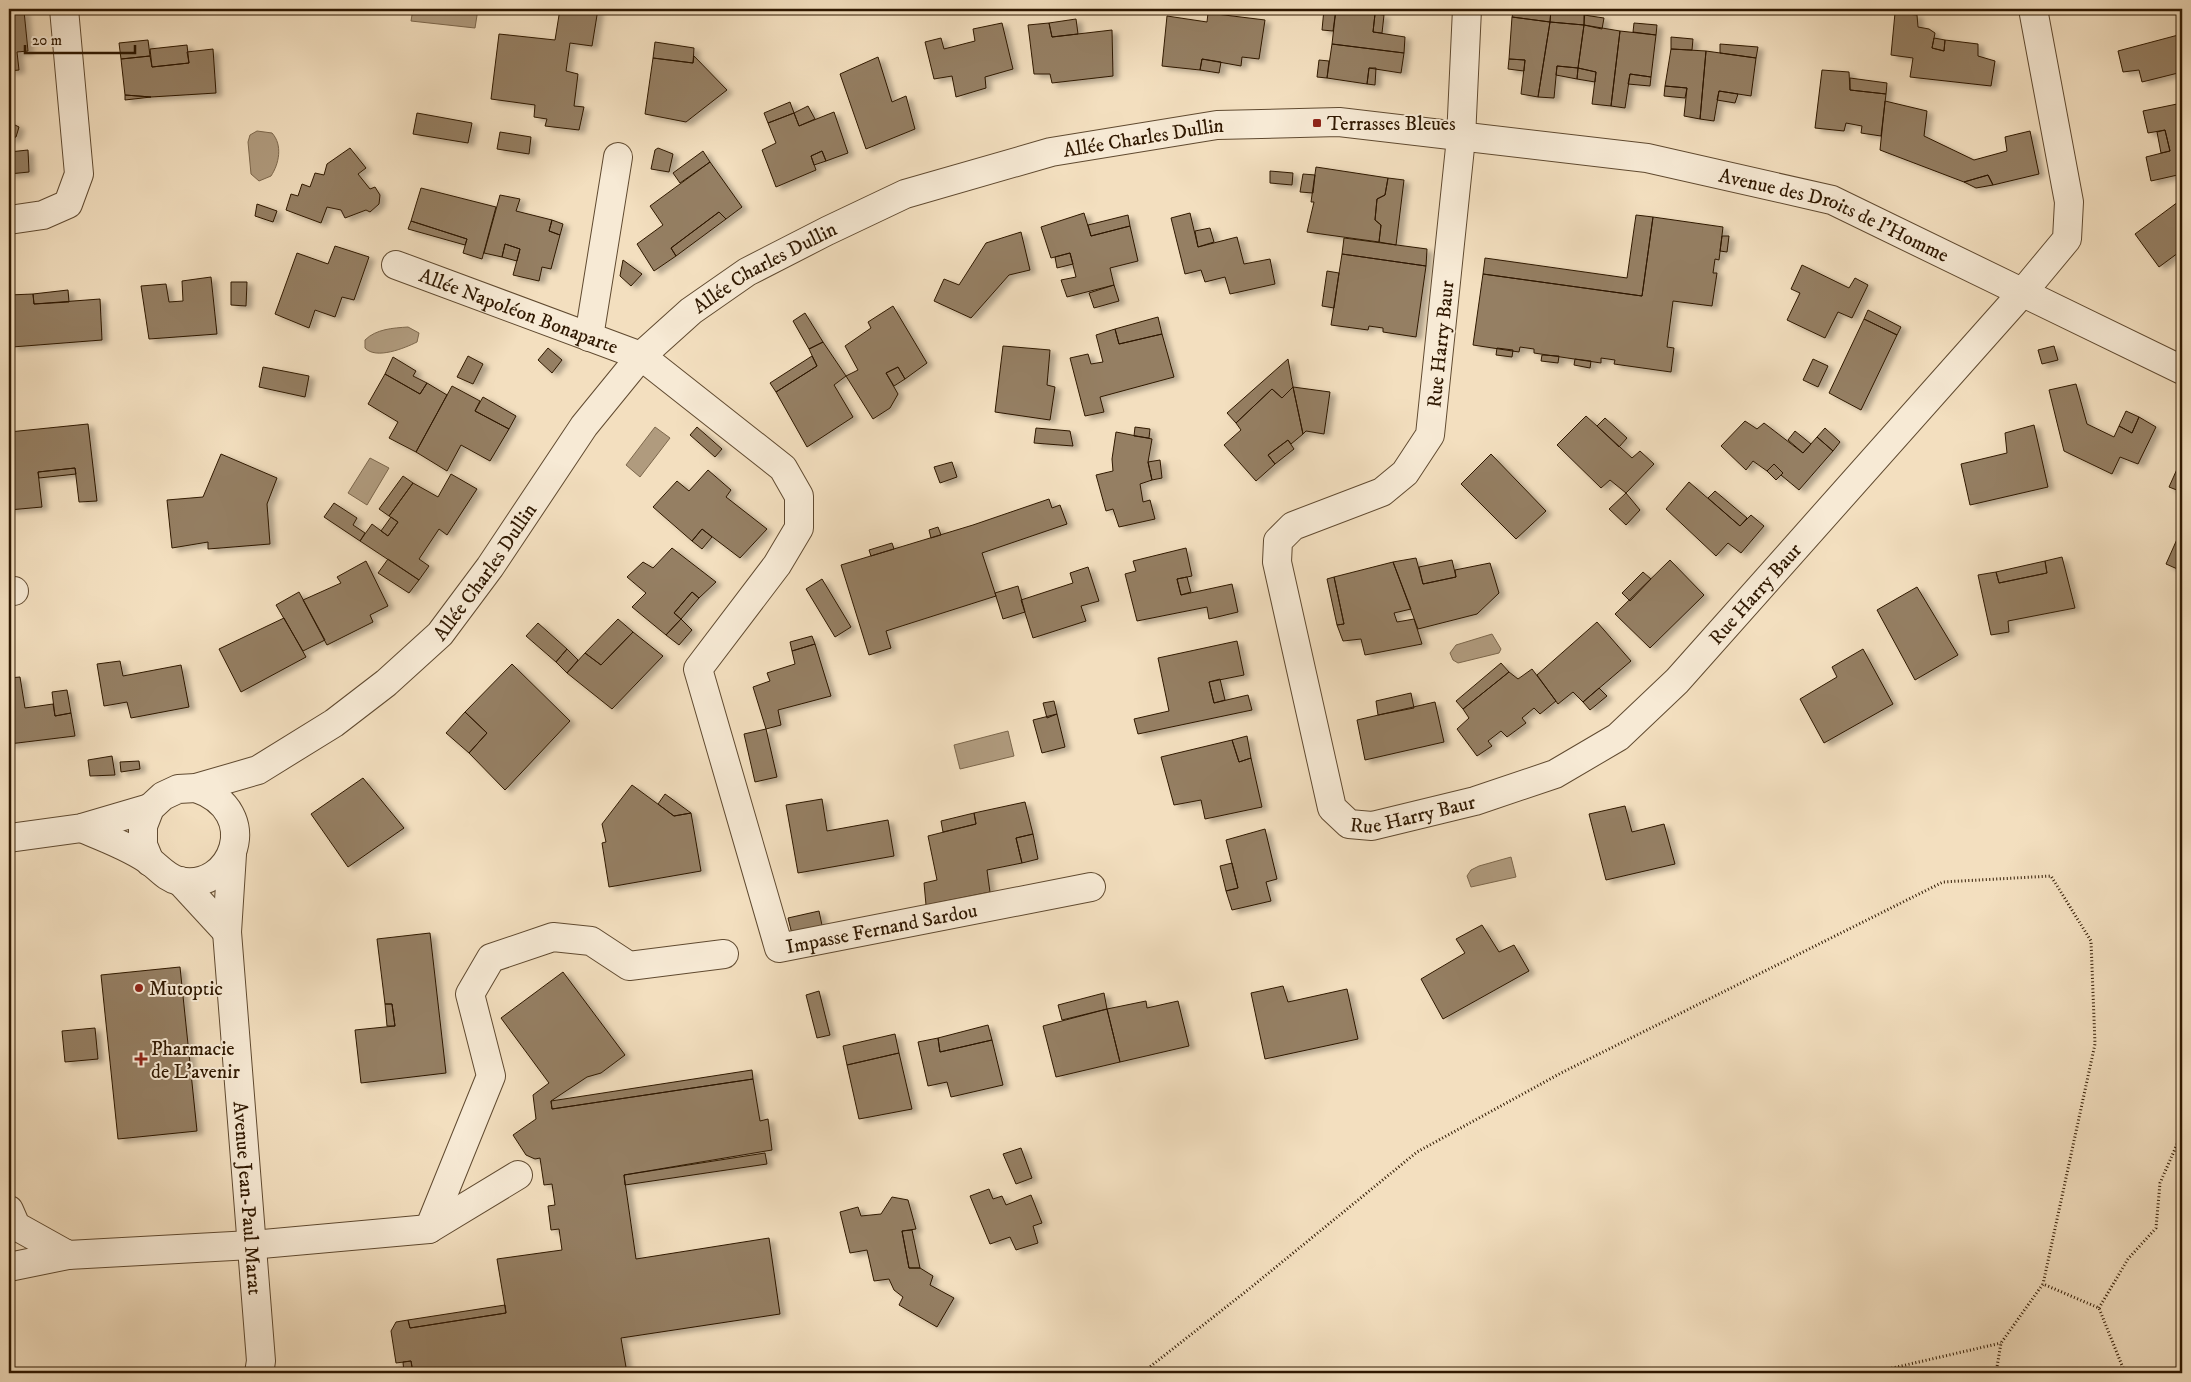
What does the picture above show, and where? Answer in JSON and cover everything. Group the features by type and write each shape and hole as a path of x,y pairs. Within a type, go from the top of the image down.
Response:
{"street":[{"path":"9,220 43,215 68,204 79,174 64,9"},
{"name":"Rue Harry Baur","path":"1467,9 1462,138 1430,435 1405,473 1382,492 1293,526 1278,541 1277,562 1332,808 1349,824 1372,826 1475,801 1556,774 1618,736 1677,681 2068,239 2069,202 2033,9"},
{"name":"Allée Charles Dullin","path":"9,838 82,828 150,808 163,796 178,789 196,788 258,770 334,723 386,683 440,634 490,566 584,426 641,356 691,311 747,272 827,231 905,194 1051,152 1217,125 1339,122 1462,138"},
{"name":"Avenue des Droits de l'Homme","path":"1462,138 1648,158 1832,200 2182,370"},
{"path":"589,337 618,157"},
{"name":"Allée Napoléon Bonaparte","path":"396,265 641,356 783,468 799,496 799,528 777,565 698,669"},
{"name":"Impasse Fernand Sardou","path":"698,669 778,948 1091,887"},
{"path":"233,819 258,770"},
{"path":"82,828 150,862 163,874 180,881 201,881 219,871 232,854 236,837 233,819 225,804 212,794 196,788"},
{"path":"150,808 143,826 143,844 150,862"},
{"name":"Avenue Jean-Paul Marat","path":"232,854 227,932 261,1361 259,1373"},
{"path":"180,881 227,932"},
{"path":"429,1229 491,1076 470,994 491,958 553,937 591,941 629,966 724,954"},
{"path":"9,1267 68,1255 251,1245 429,1229 518,1174"},
{"path":"9,1210 16,1226 68,1255"}],"path":[{"path":"1142,1373 1249,1290 1417,1152 1561,1073 1943,882 2051,876 2091,941 2095,1044 2042,1284 2001,1343 1996,1373"},
{"path":"2100,1308 2128,1259 2156,1228 2160,1183 2182,1133"},
{"path":"2042,1284 2100,1308 2125,1373"},
{"path":"1871,1373 2001,1343"}],"shaded area":[{"path":"413,9 478,9 475,28 411,21"},
{"path":"257,131 272,133 279,149 278,160 271,176 259,181 251,174 248,142 250,135"},
{"path":"408,327 419,333 417,342 398,350 383,353 376,353 365,348 365,340 374,333"},
{"path":"655,427 670,438 640,477 626,465"},
{"path":"370,458 389,468 367,505 348,493"},
{"path":"1492,634 1501,649 1499,653 1458,663 1453,660 1450,653 1456,645"},
{"path":"1008,731 1014,756 960,769 954,745"},
{"path":"1511,857 1516,877 1471,887 1467,876 1471,870"}],"building":[{"path":"560,9 598,9 592,46 570,43 566,71 578,74 574,106 584,107 579,130 545,126 547,119 534,117 535,105 491,99 499,34 555,40"},
{"path":"1324,9 1336,9 1333,31 1322,30"},
{"path":"1336,9 1375,14 1373,32 1405,37 1404,53 1332,44"},
{"path":"1337,9 1376,9 1375,14"},
{"path":"1514,9 1551,9 1550,22 1512,17"},
{"path":"1551,9 1585,10 1584,25 1550,22"},
{"path":"24,11 28,51 17,52 19,70 9,71 9,12"},
{"path":"1208,13 1265,20 1259,59 1242,57 1241,66 1202,59 1200,70 1162,66 1167,16 1207,22"},
{"path":"1895,13 1917,15 1918,27 1929,29 1935,33 1932,48 1944,51 1945,40 1978,44 1978,56 1995,61 1991,86 1910,77 1913,58 1891,55"},
{"path":"1375,14 1384,15 1382,33 1373,32"},
{"path":"1584,15 1604,18 1602,29 1584,25"},
{"path":"1512,17 1550,22 1538,97 1521,94 1525,60 1509,59"},
{"path":"1076,19 1078,34 1052,37 1049,23"},
{"path":"1550,22 1584,25 1578,68 1557,66 1554,98 1538,97"},
{"path":"1002,23 1013,69 985,77 986,88 956,97 952,76 934,79 925,42 941,38 944,49 975,41 973,29"},
{"path":"1049,23 1052,37 1112,30 1113,76 1052,83 1050,74 1034,74 1028,25"},
{"path":"1634,23 1657,25 1656,35 1633,32"},
{"path":"1584,25 1620,31 1611,106 1592,104 1596,72 1578,68"},
{"path":"1620,31 1656,35 1651,77 1630,74 1625,108 1611,106"},
{"path":"2182,34 2182,72 2142,82 2139,70 2123,72 2118,51"},
{"path":"1671,37 1693,39 1692,50 1671,49"},
{"path":"1934,38 1945,40 1944,51 1932,48"},
{"path":"148,40 150,56 121,59 119,43"},
{"path":"655,42 694,48 693,63 653,58"},
{"path":"1332,44 1404,53 1401,73 1369,68 1367,84 1327,78"},
{"path":"1720,44 1758,47 1756,58 1720,53"},
{"path":"187,45 189,63 152,67 150,49"},
{"path":"213,49 216,93 151,97 125,95 121,59 150,56 152,67 189,63 187,52"},
{"path":"1671,49 1706,51 1700,119 1684,116 1687,88 1665,86"},
{"path":"1706,51 1756,58 1751,96 1719,91 1714,121 1700,119"},
{"path":"694,56 727,90 686,122 645,114 653,58 693,63"},
{"path":"878,57 892,102 906,96 915,129 866,149 840,74"},
{"path":"1202,59 1221,62 1219,73 1200,70"},
{"path":"1509,59 1525,60 1524,71 1508,69"},
{"path":"1319,60 1329,61 1327,78 1317,77"},
{"path":"1557,66 1578,68 1577,79 1556,75"},
{"path":"1369,68 1376,68 1375,85 1367,84"},
{"path":"1578,68 1596,72 1595,82 1577,79"},
{"path":"1822,70 1849,72 1850,90 1886,94 1881,136 1861,133 1862,126 1846,123 1844,131 1815,128"},
{"path":"1630,74 1651,77 1650,86 1628,84"},
{"path":"1850,78 1887,83 1886,94 1850,90"},
{"path":"1665,86 1687,88 1685,98 1664,96"},
{"path":"1719,91 1738,94 1735,103 1717,100"},
{"path":"125,95 151,97 125,100"},
{"path":"1885,101 1927,111 1924,136 1974,160 2007,151 2005,137 2030,131 2039,174 1993,185 1988,175 1964,182 1880,150"},
{"path":"790,102 794,113 768,123 764,113"},
{"path":"2182,103 2182,174 2151,181 2146,157 2170,151 2165,130 2148,133 2143,111"},
{"path":"808,106 815,119 799,126 794,113"},
{"path":"834,112 848,153 826,161 822,151 811,156 816,170 776,187 762,150 776,143 768,123 794,113 799,126"},
{"path":"417,113 472,123 468,143 413,134"},
{"path":"9,122 19,127 16,137 9,139"},
{"path":"2165,130 2170,151 2161,153 2157,132"},
{"path":"500,132 531,137 529,154 497,149"},
{"path":"350,148 366,168 358,174 370,189 375,187 380,195 379,204 370,212 366,210 345,218 341,210 327,207 321,223 286,210 291,194 298,196 302,184 310,187 315,173 324,175 327,164"},
{"path":"658,148 673,154 669,172 651,169 655,150"},
{"path":"28,150 29,172 9,174 9,152"},
{"path":"703,151 710,162 680,183 673,173"},
{"path":"822,151 826,161 814,165 811,156"},
{"path":"710,162 742,207 726,219 719,212 671,248 676,256 654,271 637,244 663,225 650,206"},
{"path":"1316,167 1388,178 1385,195 1377,199 1375,220 1381,225 1379,242 1307,232 1314,202 1311,202"},
{"path":"1270,171 1293,173 1292,185 1270,183"},
{"path":"1303,174 1315,175 1313,193 1300,192"},
{"path":"1988,175 1993,185 1976,188 1964,182"},
{"path":"1388,178 1404,180 1396,245 1379,242 1381,225 1375,220 1377,199 1385,195"},
{"path":"421,188 496,207 482,259 463,253 467,239 411,221"},
{"path":"500,195 520,199 516,211 552,220 549,231 560,235 551,269 542,267 539,281 513,275 520,249 505,244 502,257 484,253"},
{"path":"2182,199 2182,250 2159,267 2135,234"},
{"path":"257,204 277,211 273,222 255,216"},
{"path":"719,212 726,219 676,256 671,248"},
{"path":"1084,213 1091,236 1130,226 1138,261 1110,268 1114,285 1067,297 1061,280 1076,277 1070,253 1051,258 1041,227"},
{"path":"1190,213 1198,247 1237,237 1244,264 1270,259 1275,284 1230,294 1225,277 1205,282 1201,270 1185,274 1171,218"},
{"path":"1128,215 1130,226 1091,236 1088,225"},
{"path":"1636,215 1653,217 1642,296 1483,274 1485,258 1627,278"},
{"path":"1653,217 1723,227 1719,260 1715,259 1713,273 1717,273 1712,306 1673,301 1667,347 1674,348 1671,372 1614,364 1615,360 1601,358 1601,363 1534,353 1534,349 1520,347 1519,352 1473,345 1483,274 1642,296"},
{"path":"552,220 563,224 560,235 549,231"},
{"path":"411,221 467,239 465,245 408,229"},
{"path":"1210,228 1214,242 1198,247 1195,231"},
{"path":"1021,232 1030,270 1009,275 971,318 934,301 944,279 959,285 986,243"},
{"path":"1722,236 1729,236 1727,252 1720,251"},
{"path":"1344,238 1427,249 1426,266 1342,254"},
{"path":"505,244 520,249 517,261 502,257"},
{"path":"335,246 369,257 354,300 342,297 335,317 315,310 309,328 275,314 297,253 328,264"},
{"path":"1070,253 1073,264 1057,268 1055,257"},
{"path":"1342,254 1426,266 1416,337 1383,332 1383,328 1369,326 1368,330 1331,325"},
{"path":"623,260 642,274 631,286 620,276"},
{"path":"1802,265 1849,288 1855,278 1868,285 1852,318 1838,312 1825,338 1787,320 1800,293 1791,289"},
{"path":"1327,271 1339,273 1334,308 1322,306"},
{"path":"211,277 217,334 149,339 141,286 166,284 169,302 183,301 182,281"},
{"path":"231,282 247,282 246,306 231,305"},
{"path":"1114,285 1119,301 1094,308 1089,293"},
{"path":"68,290 69,302 34,304 33,294"},
{"path":"33,294 34,304 100,299 102,340 12,347 9,295"},
{"path":"893,306 927,363 905,379 898,367 886,373 898,394 890,408 873,419 846,376 858,370 845,346 871,328 868,322"},
{"path":"1868,310 1901,327 1897,335 1864,319"},
{"path":"805,313 823,342 809,349 793,321"},
{"path":"1158,317 1162,334 1119,344 1115,329"},
{"path":"1864,319 1897,335 1861,410 1829,393"},
{"path":"1115,329 1119,344 1162,334 1174,377 1100,397 1104,412 1085,416 1070,358 1088,354 1091,364 1103,362 1096,335"},
{"path":"823,342 846,376 834,385 853,417 807,447 776,392 817,366 809,349"},
{"path":"1003,346 1050,350 1047,385 1055,387 1050,420 995,412"},
{"path":"2054,346 2058,360 2042,364 2038,350"},
{"path":"548,348 562,360 552,373 538,360"},
{"path":"1497,348 1513,350 1512,357 1496,355"},
{"path":"1542,355 1559,356 1558,363 1541,361"},
{"path":"468,356 483,364 473,384 457,377"},
{"path":"812,356 817,366 776,392 770,383"},
{"path":"393,357 416,371 413,376 427,383 420,394 385,374"},
{"path":"1288,359 1293,387 1282,398 1272,389 1236,423 1227,413"},
{"path":"1575,359 1591,361 1590,368 1574,365"},
{"path":"1813,359 1828,366 1818,387 1803,380"},
{"path":"263,367 309,376 305,397 259,387"},
{"path":"898,367 905,379 894,386 886,373"},
{"path":"385,374 420,394 427,383 447,395 416,452 389,438 398,422 368,404"},
{"path":"2076,384 2087,424 2114,437 2119,426 2132,433 2139,417 2156,427 2138,464 2120,457 2112,474 2064,451 2049,390"},
{"path":"452,386 480,401 475,411 509,429 490,461 461,445 447,471 416,452"},
{"path":"1293,387 1330,392 1324,434 1306,431 1303,434"},
{"path":"1293,387 1303,434 1291,444 1288,440 1268,455 1275,464 1256,481 1224,445 1241,430 1236,423 1272,389 1282,398"},
{"path":"483,397 516,416 509,429 475,411"},
{"path":"2126,411 2139,417 2132,433 2119,426"},
{"path":"1586,416 1632,458 1640,451 1654,464 1626,493 1610,480 1601,488 1557,445"},
{"path":"1605,418 1627,438 1619,447 1597,426"},
{"path":"1745,421 1757,429 1764,423 1803,453 1817,437 1833,451 1799,490 1781,475 1783,473 1774,464 1767,471 1753,461 1746,470 1721,446"},
{"path":"88,424 97,501 79,502 75,468 38,472 42,507 9,510 9,432"},
{"path":"2034,425 2048,487 1970,505 1961,464 2007,453 2005,433"},
{"path":"697,427 722,449 715,457 690,435"},
{"path":"1135,427 1150,429 1149,438 1134,436"},
{"path":"1036,428 1070,431 1073,446 1034,443"},
{"path":"1825,428 1840,442 1833,451 1817,437"},
{"path":"1795,431 1811,444 1803,453 1788,440"},
{"path":"1116,432 1152,439 1148,462 1152,480 1140,484 1143,502 1150,500 1155,519 1119,527 1113,509 1106,511 1096,475 1113,471 1112,459"},
{"path":"1288,440 1294,449 1275,464 1268,455"},
{"path":"221,454 277,478 267,504 270,544 208,549 208,542 172,548 167,500 203,497"},
{"path":"1491,454 1546,511 1516,539 1461,484"},
{"path":"2182,458 2182,492 2169,487"},
{"path":"1160,460 1162,478 1152,480 1148,462"},
{"path":"952,462 957,477 940,483 934,467"},
{"path":"1774,464 1783,473 1776,480 1767,471"},
{"path":"75,468 76,474 39,478 38,472"},
{"path":"708,470 731,490 726,497 767,529 740,558 702,529 692,541 653,507 677,481 689,491"},
{"path":"451,474 477,489 447,535 439,529 419,559 429,566 419,580 360,541 372,524 388,536 398,522 389,516 413,483 438,497"},
{"path":"403,476 413,483 389,516 379,509"},
{"path":"1689,482 1740,526 1751,515 1764,526 1741,553 1728,543 1716,556 1666,509"},
{"path":"1715,491 1747,518 1740,526 1708,498"},
{"path":"1626,493 1640,510 1626,525 1609,509"},
{"path":"1049,499 1052,508 1060,505 1067,524 982,553 996,596 886,631 891,648 869,655 841,565 973,525"},
{"path":"334,503 357,518 353,525 365,533 360,541 324,517"},
{"path":"391,517 398,522 388,536 381,531"},
{"path":"938,527 941,535 931,538 929,530"},
{"path":"2182,528 2182,571 2166,564"},
{"path":"702,529 712,537 702,549 692,541"},
{"path":"892,543 894,549 871,556 869,550"},
{"path":"672,548 716,582 699,598 692,592 674,613 681,619 666,635 632,607 646,593 627,577 643,562 653,568"},
{"path":"1186,548 1192,576 1177,579 1181,595 1232,584 1238,612 1209,619 1207,607 1137,621 1125,574 1136,571 1133,561"},
{"path":"2062,557 2075,608 2008,621 2009,632 1991,635 1978,575 1996,572 1999,583 2047,573 2045,561"},
{"path":"1416,558 1423,584 1456,577 1455,570 1490,563 1499,593 1477,614 1418,629 1393,562"},
{"path":"388,559 419,580 409,593 378,573"},
{"path":"1452,560 1456,577 1423,584 1419,567"},
{"path":"1670,560 1704,595 1650,648 1615,614"},
{"path":"366,561 388,606 370,615 373,622 327,645 303,600 341,583 337,577"},
{"path":"2045,561 2047,573 1999,583 1996,572"},
{"path":"1393,562 1411,609 1394,613 1397,622 1414,619 1422,644 1365,655 1361,639 1343,641 1337,625 1344,624 1334,577"},
{"path":"1088,567 1099,601 1081,606 1086,621 1033,638 1021,600 1073,583 1070,573"},
{"path":"1643,572 1651,579 1630,601 1622,593"},
{"path":"1187,577 1191,592 1181,595 1177,579"},
{"path":"1334,577 1344,624 1337,625 1327,579"},
{"path":"822,579 851,627 835,637 806,589"},
{"path":"1018,586 1025,612 1003,619 995,593"},
{"path":"1917,587 1958,655 1915,680 1877,610"},
{"path":"299,592 325,640 303,651 276,605"},
{"path":"692,592 699,598 681,619 674,613"},
{"path":"284,618 306,657 241,692 219,649"},
{"path":"618,619 633,632 601,665 585,653"},
{"path":"681,619 692,630 679,645 666,635"},
{"path":"1597,622 1631,661 1583,702 1573,692 1558,704 1537,675"},
{"path":"538,623 567,649 556,662 526,636"},
{"path":"633,632 663,656 612,709 567,673 585,653 601,665"},
{"path":"812,636 815,644 792,651 790,642"},
{"path":"1237,641 1244,675 1209,682 1214,703 1248,695 1252,710 1138,734 1134,719 1169,711 1158,658"},
{"path":"815,644 831,696 778,710 781,725 766,729 753,687 770,681 767,673 795,664 792,651"},
{"path":"567,649 578,660 567,673 556,662"},
{"path":"1863,649 1893,704 1824,743 1800,699 1837,677 1832,667"},
{"path":"120,661 123,676 181,665 189,707 131,718 127,702 104,706 97,664"},
{"path":"1501,663 1509,672 1463,709 1456,701"},
{"path":"512,664 570,721 505,790 469,753 487,733 465,712"},
{"path":"1532,669 1556,701 1540,714 1534,708 1522,718 1526,723 1507,737 1501,731 1488,741 1492,746 1477,756 1457,729 1469,718 1463,709 1509,672 1518,679"},
{"path":"20,677 25,708 53,704 55,716 71,713 75,736 9,744 9,678"},
{"path":"1220,679 1225,700 1214,703 1209,682"},
{"path":"1599,688 1607,696 1590,710 1583,702"},
{"path":"67,690 71,713 55,716 52,692"},
{"path":"1411,693 1414,708 1378,715 1376,701"},
{"path":"1054,701 1057,714 1047,718 1043,703"},
{"path":"1435,702 1444,742 1365,760 1357,720"},
{"path":"465,712 487,733 469,753 446,733"},
{"path":"1057,714 1065,747 1042,753 1033,720"},
{"path":"766,729 777,777 755,782 744,734"},
{"path":"1247,736 1251,758 1239,762 1232,740"},
{"path":"1232,740 1239,762 1251,758 1262,807 1205,819 1201,800 1174,805 1161,757"},
{"path":"112,756 115,775 90,776 88,760"},
{"path":"139,761 140,769 121,772 120,762"},
{"path":"363,778 404,828 348,867 311,814"},
{"path":"632,785 674,816 691,813 701,871 609,887 602,843 606,842 602,824"},
{"path":"665,794 691,813 674,816 658,804"},
{"path":"822,799 827,831 888,820 894,856 798,873 786,805"},
{"path":"1025,802 1033,834 1016,838 1022,863 987,870 990,892 926,905 924,883 937,880 928,836 976,824 974,813"},
{"path":"1625,806 1632,832 1664,824 1675,864 1606,880 1589,814"},
{"path":"974,813 976,824 943,832 941,821"},
{"path":"1265,829 1277,879 1266,882 1271,901 1232,910 1226,891 1238,888 1226,840"},
{"path":"1033,834 1038,859 1022,863 1016,838"},
{"path":"1232,863 1238,888 1226,891 1220,866"},
{"path":"819,911 823,930 793,938 788,918"},
{"path":"1482,925 1499,952 1514,945 1529,971 1443,1019 1421,979 1465,953 1456,939"},
{"path":"430,933 446,1073 361,1083 355,1030 395,1026 392,1004 385,1004 377,939"},
{"path":"180,967 197,1131 118,1139 101,975"},
{"path":"563,972 625,1055 601,1073 587,1077 551,1101 552,1109 753,1079 760,1121 768,1119 772,1150 624,1175 636,1259 769,1238 780,1314 621,1338 627,1373 413,1373 411,1361 396,1363 391,1331 396,1322 408,1320 410,1328 506,1313 497,1259 562,1250 559,1229 551,1230 548,1206 555,1205 552,1184 544,1185 540,1158 535,1159 526,1155 513,1135 536,1119 533,1095 549,1083 501,1018"},
{"path":"1283,986 1288,1002 1347,989 1358,1039 1265,1059 1251,993"},
{"path":"819,991 830,1035 817,1038 806,995"},
{"path":"1104,993 1107,1009 1062,1020 1058,1005"},
{"path":"1146,1001 1147,1008 1178,1001 1189,1046 1120,1062 1107,1009"},
{"path":"385,1004 392,1004 395,1026 387,1026"},
{"path":"1107,1009 1120,1062 1056,1077 1043,1026"},
{"path":"988,1025 992,1040 940,1052 938,1038"},
{"path":"95,1028 98,1059 65,1062 62,1031"},
{"path":"895,1034 899,1053 847,1065 843,1046"},
{"path":"938,1038 940,1052 992,1040 1003,1085 951,1097 947,1082 928,1086 918,1042"},
{"path":"899,1053 912,1109 859,1119 847,1065"},
{"path":"752,1070 753,1079 552,1109 551,1101"},
{"path":"1021,1148 1032,1178 1016,1184 1003,1154"},
{"path":"765,1153 767,1164 625,1185 624,1175"},
{"path":"989,1189 993,1199 1002,1196 1006,1205 1031,1195 1042,1223 1033,1226 1038,1243 1016,1250 1010,1237 990,1244 970,1196"},
{"path":"892,1197 908,1200 916,1229 902,1231 909,1268 920,1268 933,1276 930,1285 954,1298 937,1327 899,1305 903,1297 894,1290 889,1279 874,1281 867,1250 850,1253 840,1212 858,1207 861,1216 881,1214"},
{"path":"912,1230 920,1268 909,1268 902,1231"},
{"path":"505,1305 506,1313 410,1328 408,1320"},
{"path":"411,1361 413,1373 404,1373 403,1362"},
{"path":"93,1368 93,1373 32,1373"}],"place":[{"name":"Terrasses Bleues","path":"1317,123"},
{"name":"Mutoptic","path":"139,988"},
{"name":"Pharmacie de L'avenir","path":"141,1059"}]}
